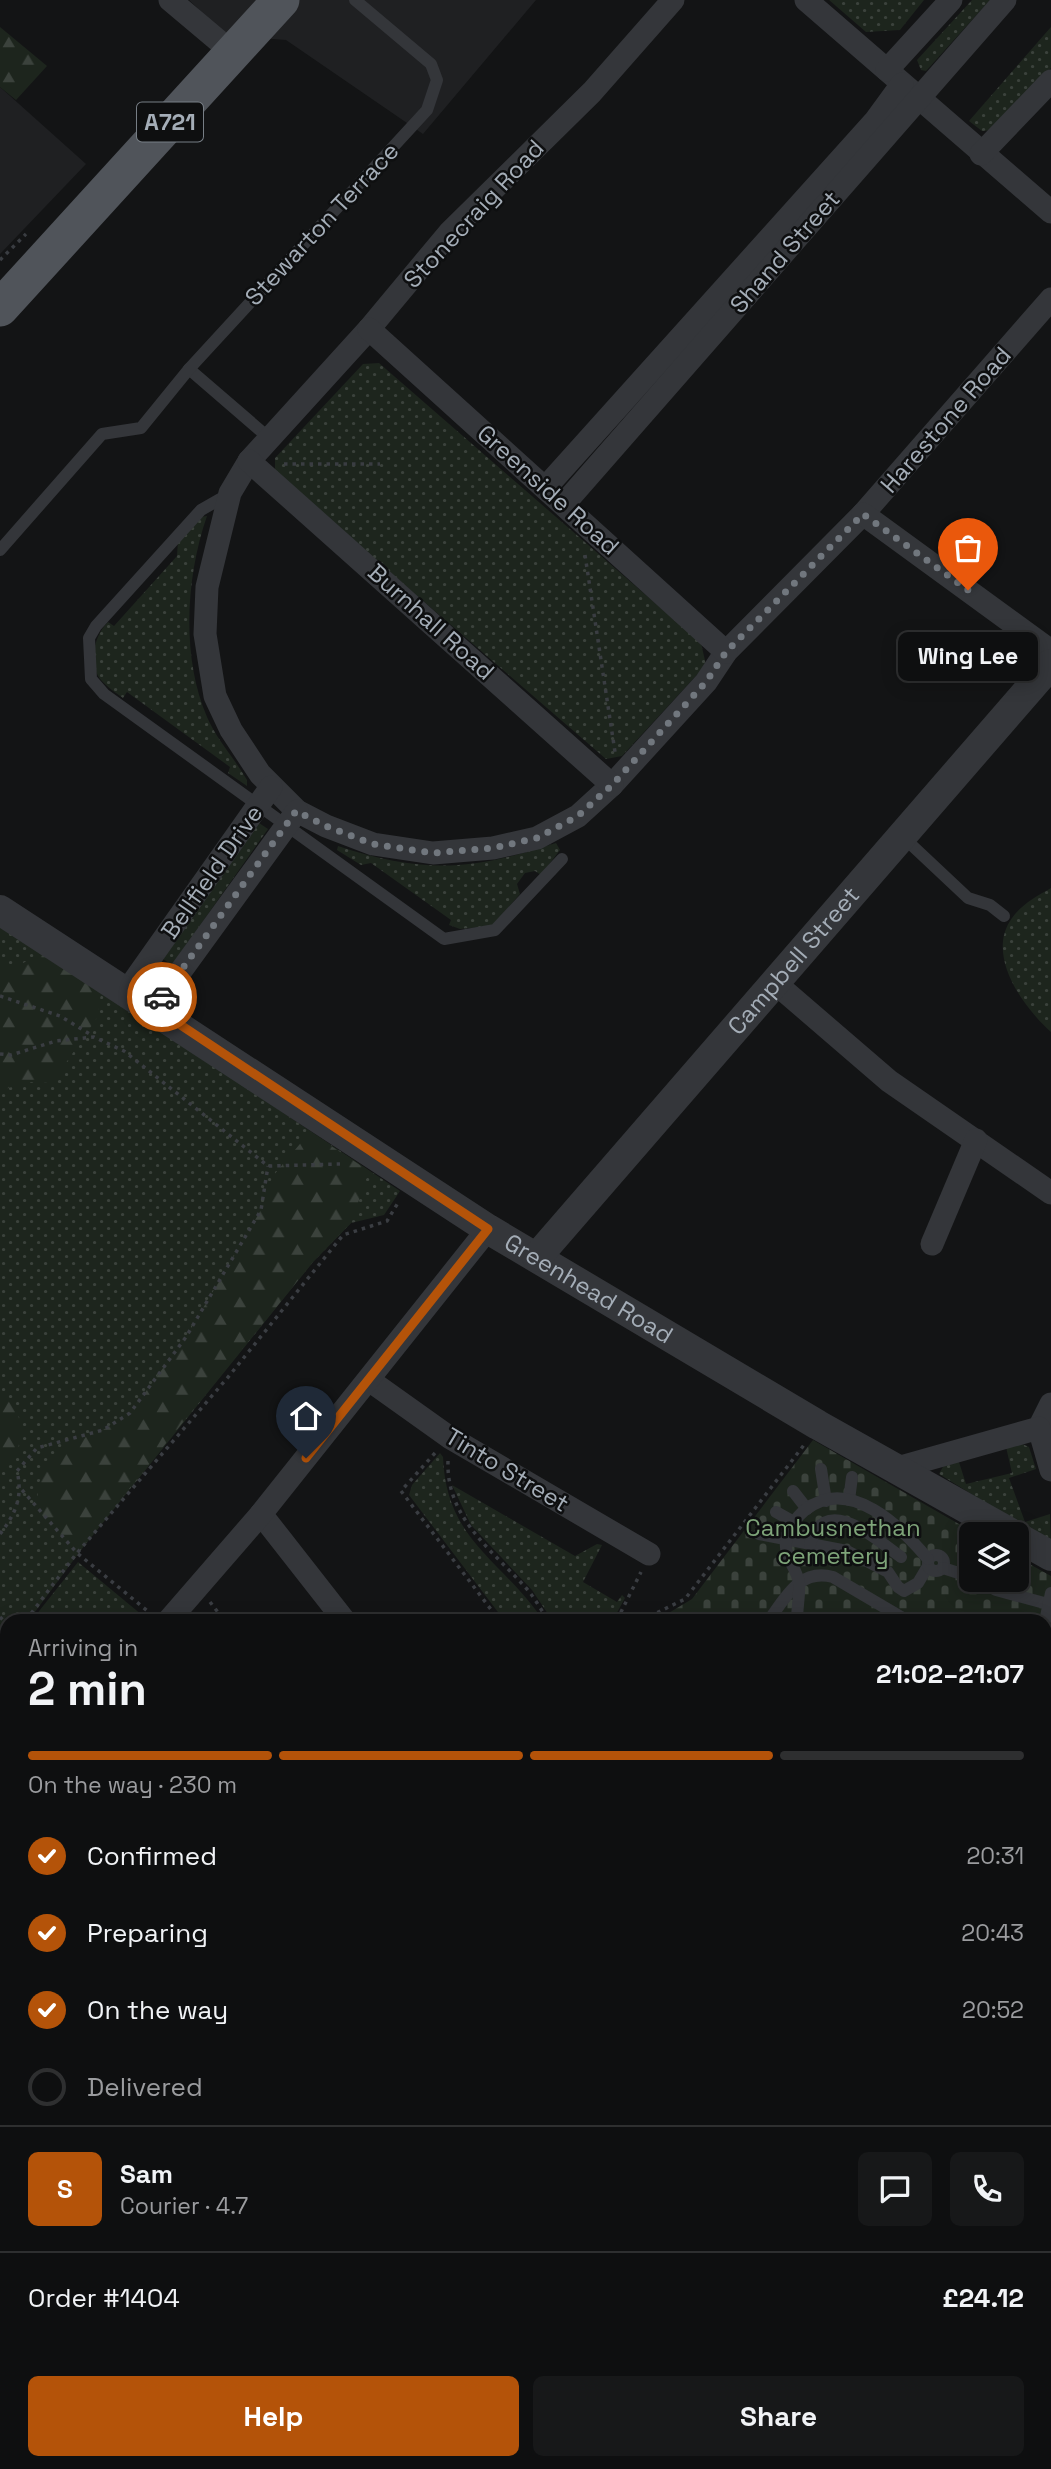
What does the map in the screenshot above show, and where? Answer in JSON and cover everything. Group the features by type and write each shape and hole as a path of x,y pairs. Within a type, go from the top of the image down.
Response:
{"main road":[{"name":"A721","path":"0,308 281,0"}],"street":[{"path":"170,0 233,53"},
{"name":"Stonecraig Road","path":"266,796 215,696 205,634 207,587 230,493 254,465 269,438 369,329 449,233 592,92 673,0"},
{"path":"806,0 1051,212"},
{"name":"Shand Street","path":"545,487 875,121 902,85 951,0"},
{"name":"Shand Street","path":"572,511 902,85 1005,0"},
{"path":"981,154 1051,81"},
{"name":"Harestone Road","path":"266,796 290,818 326,826 373,844 433,853 493,848 537,838 578,816 615,781 706,682 726,652 863,514 1051,299"},
{"name":"Greenside Road","path":"369,329 726,652"},
{"name":"Burnhall Road","path":"254,465 615,781"},
{"path":"863,514 1051,651"},
{"name":"Campbell Street","path":"537,1258 1051,664"},
{"name":"Bellfield Drive","path":"127,991 266,796"},
{"name":"Bellfield Drive","path":"155,1008 290,818"},
{"name":"Greenhead Road","path":"0,909 155,1008 488,1229 818,1425 991,1522"},
{"path":"774,982 889,1081 1051,1193"},
{"path":"932,1244 976,1140"},
{"path":"174,1614 261,1514 488,1229"},
{"name":"Tinto Street","path":"369,1380 449,1437 649,1554"},
{"path":"1051,1404 1039,1427 1051,1471"},
{"path":"897,1468 1039,1427"},
{"path":"261,1514 339,1614"},
{"name":"Greenhead Road","path":"1029,1544 1051,1556"}],"lane":[{"name":"Stewarton Terrace","path":"0,550 102,434 141,428 188,369 427,110 434,96 437,80 431,64 355,0"},
{"path":"188,369 269,438"},
{"path":"230,493 201,510 96,626 89,638 90,679 104,694 266,796"},
{"path":"290,818 444,939 495,930 562,859"},
{"path":"902,836 968,898 990,905 1004,916"},
{"path":"821,1469 825,1501"},
{"path":"849,1500 852,1477"},
{"path":"793,1491 807,1509"},
{"path":"797,1614 799,1581 788,1558 786,1542 794,1522 807,1509 825,1501 849,1500 872,1509 895,1524 914,1542 938,1572 943,1568 959,1573"},
{"path":"776,1512 794,1522"},
{"path":"810,1544 813,1534 824,1524 845,1522 866,1531 901,1557"},
{"path":"759,1534 786,1542 847,1551 888,1572 904,1591 918,1583 928,1562"},
{"path":"888,1572 914,1542"},
{"path":"774,1614 799,1581 819,1573 833,1577 896,1614"},
{"path":"1010,1592 1050,1598"}],"path":[{"path":"254,465 380,464"},
{"path":"572,511 615,781"},
{"path":"0,996 60,1016 94,1037 124,1051 268,1166 340,1164 377,1156"},
{"path":"0,1054 11,1055 57,1041 94,1037"},
{"path":"0,1534 20,1502 21,1489 17,1471 37,1448 103,1430 130,1413 186,1337 261,1210 268,1166"},
{"path":"31,1614 77,1553 229,1376 343,1236 387,1221 411,1179"},
{"path":"654,1614 685,1599 818,1425"},
{"path":"449,1437 401,1491 494,1614"},
{"path":"449,1437 448,1480 460,1514 468,1527 529,1591 544,1614"},
{"path":"21,1489 77,1553 152,1614"},
{"path":"620,1614 649,1554"}],"shaded area":[{"path":"189,0 536,0 423,134 286,40 225,35"},
{"path":"0,87 86,164 0,254"}],"green space":[{"path":"829,0 924,0 900,30 866,32"},
{"path":"972,0 990,0 926,71 921,70 917,60"},
{"path":"0,27 47,66 16,100 0,87"},
{"path":"1051,27 1051,68 994,130 982,131 969,121"},
{"path":"379,363 701,643 706,665 622,756 606,759 275,473 275,458 363,364"},
{"path":"207,516 194,564 191,590 189,616 193,669 207,717 247,780 247,786 228,773 230,767 127,692 123,698 112,690 101,680 95,666 94,650 103,628 108,622 114,626 177,556 178,541 201,517"},
{"path":"259,823 268,829 172,965 163,959"},
{"path":"556,843 560,850 541,875 535,871 525,873 517,884 520,894 492,926 460,929 449,925 451,920 371,863 361,865 337,850 338,846 396,861 447,866 498,859"},
{"path":"1051,888 1051,1032 1019,995 1005,964 1003,948 1005,932 1016,913"},
{"path":"0,923 400,1191 384,1215 351,1223 313,1262 81,1550 33,1614 0,1614"},
{"path":"43,953 101,993 97,1018 52,1083 26,1082 0,1091 0,964 19,965"},
{"path":"310,1132 369,1171 351,1223 313,1262 77,1553 37,1510 38,1485 46,1468 73,1439 103,1430 130,1413 186,1337 261,1210 273,1176"},
{"path":"0,1390 17,1413 21,1429 16,1457 1,1467"},
{"name":"Cambusnethan cemetery","path":"813,1440 959,1524 959,1592 1029,1592 1029,1564 1051,1576 1051,1614 667,1614 692,1599"},
{"path":"1020,1443 1029,1447 1036,1469 1009,1478 1025,1522 1017,1522 939,1474 945,1463 958,1459 966,1484 1012,1473 1006,1447"},
{"path":"440,1453 443,1457 446,1485 454,1509 465,1529 538,1614 499,1614 409,1495 412,1485"},
{"path":"452,1485 575,1556 597,1544 602,1545 583,1582 617,1602 622,1595 625,1598 616,1614 548,1614 532,1590 471,1525"},
{"path":"1050,1514 1051,1543 1029,1529 1029,1522 1025,1522"},
{"path":"78,1562 141,1614 37,1614"}],"way so far":[{"path":"162,997 284,824 296,811 373,844 433,853 493,848 537,838 578,816 612,785 706,682 726,652 863,514 968,590"}],"place":[{"name":"Wing Lee","path":"968,590"}],"route":[{"path":"162,997 155,1008 488,1229 306,1458"}]}
